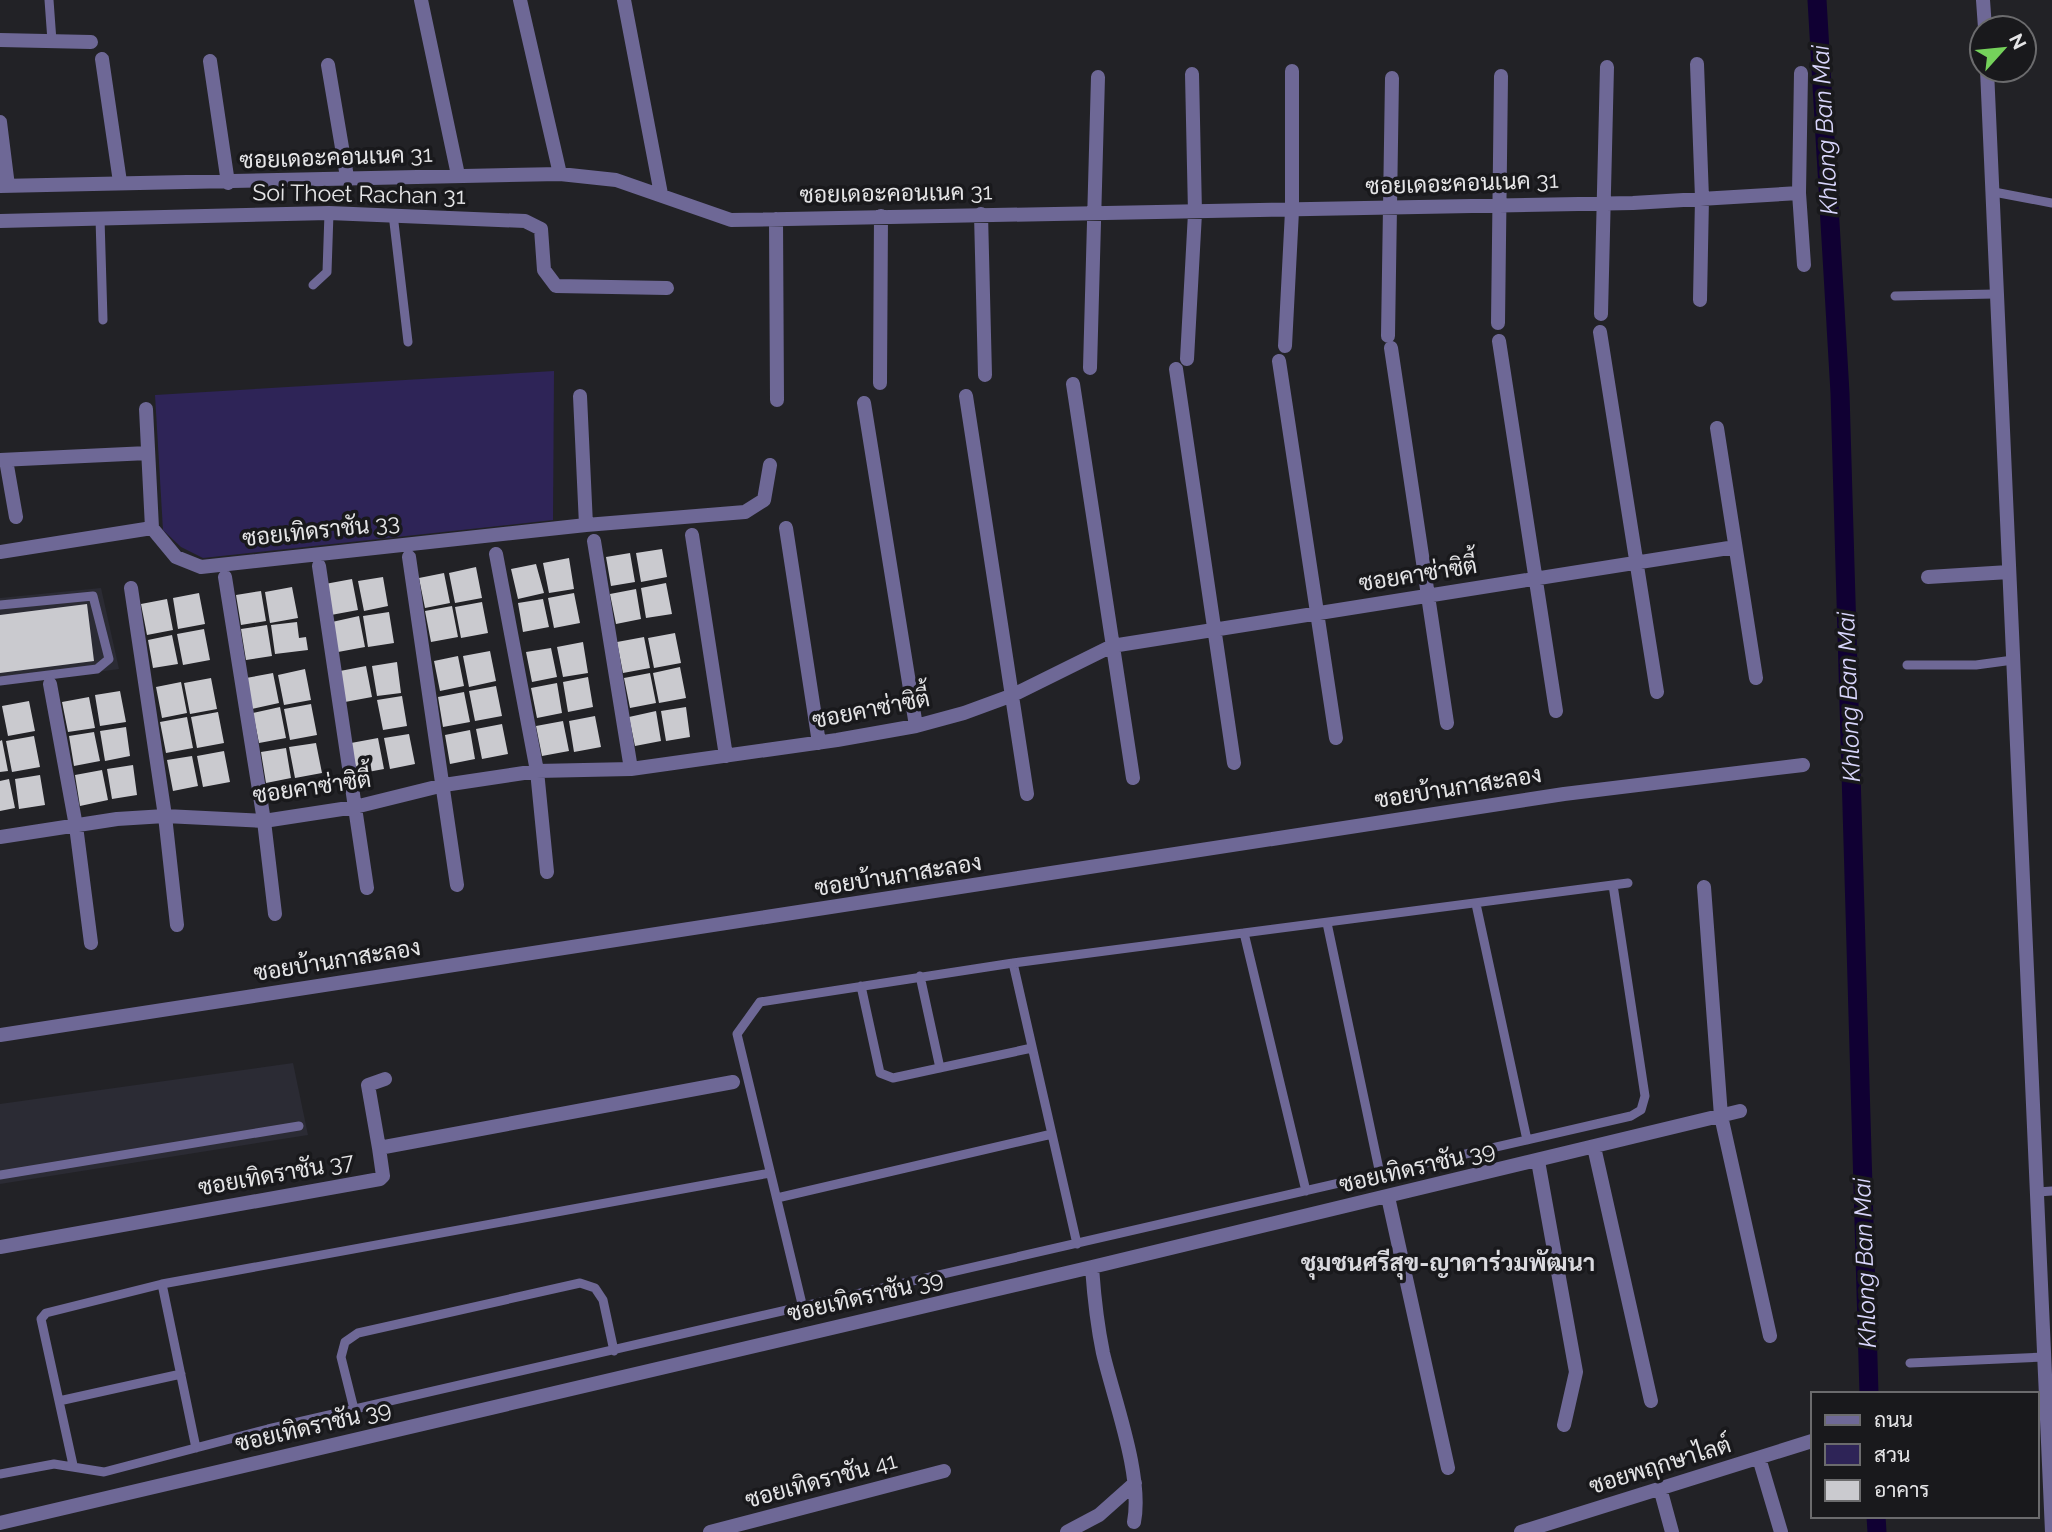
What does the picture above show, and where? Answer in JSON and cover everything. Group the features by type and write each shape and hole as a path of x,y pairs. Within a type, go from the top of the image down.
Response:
{"street":[{"path":"421,0 457,176"},
{"path":"520,0 560,174"},
{"path":"624,0 661,194"},
{"path":"0,40 91,42"},
{"path":"102,59 120,182"},
{"path":"210,61 228,183"},
{"path":"1697,64 1702,198 1700,300"},
{"path":"328,65 347,177"},
{"path":"1601,314 1606,67"},
{"path":"1285,346 1293,211 1292,71"},
{"path":"1801,73 1799,192 1804,265"},
{"path":"1192,74 1195,213 1181,364 1213,628 1234,763"},
{"path":"1498,323 1501,76"},
{"path":"1090,368 1098,77"},
{"path":"1392,78 1388,208 1390,342 1447,723"},
{"path":"1988,84 2013,660 2045,1192 2043,1357 2052,1532"},
{"path":"0,122 4,186"},
{"name":"ซอยเดอะคอนเนค 31","path":"4,186 560,174 616,180 731,220 1293,211 1602,202 1799,192"},
{"name":"Soi Thoet Rachan 31","path":"0,221 329,213 393,214 535,224 541,229 544,270 556,286 667,288"},
{"path":"981,214 985,375"},
{"path":"880,383 881,216"},
{"path":"776,219 777,400"},
{"path":"1600,332 1657,692"},
{"path":"1499,341 1556,710"},
{"path":"1279,361 1336,738"},
{"path":"1073,384 1133,778"},
{"path":"580,396 586,525"},
{"path":"966,396 1027,794"},
{"path":"864,402 916,726"},
{"path":"0,552 152,528 146,409"},
{"path":"1717,428 1756,678"},
{"path":"16,517 3,460 148,453"},
{"name":"ซอยเทิดราชัน 33","path":"152,528 176,557 201,567 586,525 745,512 764,500 770,465"},
{"path":"786,528 819,743"},
{"path":"692,535 726,756"},
{"path":"594,541 632,769"},
{"name":"ซอยคาซ่าซิตี้","path":"0,837 117,819 165,816 264,821 355,807 444,785 537,771 632,769 819,743 916,726 1013,695 1112,646 1735,547"},
{"path":"496,555 537,771 547,872"},
{"path":"409,557 457,885"},
{"path":"319,566 367,888"},
{"path":"1928,577 2009,572"},
{"path":"225,577 264,821 275,914"},
{"path":"131,588 165,816 177,925"},
{"path":"50,684 76,826 91,943"},
{"name":"ซอยบ้านกาสะลอง","path":"0,1035 1038,877 1564,793 1803,765"},
{"path":"1704,887 1721,1116 1770,1336"},
{"path":"379,1148 368,1086 369,1082 385,1079"},
{"name":"ซอยเทิดราชัน 37","path":"0,1247 380,1179 383,1176 379,1148 733,1082"},
{"name":"ซอยเทิดราชัน 39","path":"0,1522 1092,1267 1740,1111"},
{"path":"1594,1147 1651,1401"},
{"path":"1538,1161 1576,1372 1564,1425"},
{"path":"1388,1197 1448,1468"},
{"path":"1092,1267 1095,1308 1103,1352 1135,1483 1138,1504 1134,1522"},
{"name":"ซอยพฤกษาไลต์","path":"1521,1532 1559,1526 1660,1488 1811,1441"},
{"path":"1759,1458 1781,1532"},
{"name":"ซอยเทิดราชัน 41","path":"710,1532 944,1471"},
{"path":"1068,1532 1099,1515 1135,1483"},
{"path":"1660,1488 1672,1532"}],"lane":[{"path":"50,0 52,41"},
{"path":"1994,192 2052,203"},
{"path":"313,285 327,272 329,213"},
{"path":"393,214 408,342"},
{"path":"100,218 103,320"},
{"path":"1895,296 1995,294"},
{"path":"0,605 93,596 109,659 97,668 0,681"},
{"path":"1907,666 1976,665 2013,660"},
{"path":"803,1308 737,1034 760,1002 1013,963 1628,883"},
{"path":"0,1474 30,1466 73,1465 90,1471 104,1472 354,1409 1631,1116 1641,1110 1646,1096 1613,885"},
{"path":"1476,904 1527,1140"},
{"path":"1327,923 1380,1174"},
{"path":"1244,933 1306,1191"},
{"path":"1013,963 1077,1244"},
{"path":"920,976 940,1068"},
{"path":"861,986 880,1073 893,1078 1032,1048"},
{"path":"0,1175 299,1126"},
{"path":"777,1198 1052,1134"},
{"path":"73,1465 41,1319 43,1315 162,1284 771,1172"},
{"path":"354,1409 341,1357 345,1342 358,1333 580,1283 595,1288 603,1300 614,1351"},
{"path":"162,1284 196,1448"},
{"path":"1910,1363 2043,1357"},
{"path":"59,1401 181,1374"}],"shaded area":[{"path":"101,588 119,669 0,685 0,598"},
{"path":"293,1063 308,1135 0,1184 0,1104"}],"green space":[{"path":"554,371 553,520 203,558 181,547 163,530 155,395"}],"building":[{"path":"662,549 667,577 641,582 636,553"},
{"path":"630,553 635,582 611,586 606,557"},
{"path":"569,558 574,589 549,593 543,563"},
{"path":"536,564 544,593 518,599 511,569"},
{"path":"476,567 482,598 455,603 449,573"},
{"path":"444,573 450,603 425,608 419,578"},
{"path":"383,577 388,606 364,611 358,581"},
{"path":"352,579 358,610 331,615 325,584"},
{"path":"666,583 672,614 646,618 641,588"},
{"path":"292,587 298,618 270,623 265,592"},
{"path":"636,589 641,619 616,624 610,594"},
{"path":"261,591 266,621 241,625 236,595"},
{"path":"199,593 205,624 178,629 173,598"},
{"path":"574,593 580,623 554,628 548,598"},
{"path":"167,599 173,630 147,635 141,604"},
{"path":"543,599 549,627 523,632 518,603"},
{"path":"482,602 488,633 461,638 455,607"},
{"path":"87,604 94,661 0,673 0,615"},
{"path":"452,606 458,637 431,642 425,611"},
{"path":"389,612 394,643 368,647 363,616"},
{"path":"359,616 365,647 338,652 332,622"},
{"path":"297,622 299,638 306,637 308,650 275,654 271,625"},
{"path":"267,625 272,656 246,660 241,629"},
{"path":"204,629 210,660 183,665 177,634"},
{"path":"675,633 681,663 654,668 648,638"},
{"path":"172,635 178,664 153,668 148,640"},
{"path":"644,637 650,668 623,673 617,642"},
{"path":"583,642 588,673 563,677 557,647"},
{"path":"551,648 557,677 532,682 526,652"},
{"path":"490,651 496,681 469,687 463,656"},
{"path":"458,656 464,686 440,691 434,661"},
{"path":"397,662 401,693 377,696 372,666"},
{"path":"366,666 372,697 345,702 340,671"},
{"path":"680,667 686,698 659,703 653,673"},
{"path":"305,669 311,700 284,705 278,675"},
{"path":"273,673 279,703 252,709 246,678"},
{"path":"650,673 656,703 630,708 624,678"},
{"path":"588,677 593,707 568,712 563,682"},
{"path":"211,678 217,709 190,714 184,683"},
{"path":"181,682 187,713 162,718 156,687"},
{"path":"557,683 562,713 537,718 531,688"},
{"path":"496,686 502,716 475,721 469,691"},
{"path":"120,691 126,722 100,726 95,695"},
{"path":"464,692 470,722 443,727 438,697"},
{"path":"402,696 407,726 383,730 377,700"},
{"path":"89,697 95,728 68,732 62,702"},
{"path":"29,701 35,731 8,736 2,706"},
{"path":"311,704 317,735 290,740 284,709"},
{"path":"280,707 286,738 259,743 253,713"},
{"path":"686,707 690,737 666,741 661,711"},
{"path":"656,711 661,741 635,746 629,717"},
{"path":"218,712 224,743 197,748 191,717"},
{"path":"595,716 601,747 574,752 569,721"},
{"path":"187,717 193,748 166,753 160,722"},
{"path":"563,721 569,751 542,756 536,726"},
{"path":"502,724 508,754 482,759 476,729"},
{"path":"126,727 130,756 105,761 100,731"},
{"path":"470,730 475,759 450,764 445,735"},
{"path":"94,732 100,761 74,766 69,736"},
{"path":"409,734 415,764 390,769 384,738"},
{"path":"34,736 40,767 12,772 6,741"},
{"path":"378,738 384,769 357,774 351,743"},
{"path":"2,740 8,771 0,772 0,741"},
{"path":"316,743 322,773 295,778 289,747"},
{"path":"286,748 291,778 266,783 261,752"},
{"path":"224,751 230,782 203,787 197,756"},
{"path":"192,756 198,786 173,791 167,760"},
{"path":"133,765 137,795 112,799 107,769"},
{"path":"102,770 108,800 80,806 75,775"},
{"path":"40,775 45,805 19,809 15,779"},
{"path":"9,779 15,808 0,811 0,781"}],"waterway":[{"name":"Khlong Ban Mai","path":"1817,0 1840,393 1869,1392"},
{"name":"Khlong Ban Mai","path":"1876,1518 1877,1532"}],"district":[{"name":"ชุมชนศรีสุข-ญาดาร่วมพัฒนา","path":"1448,1263"}]}
